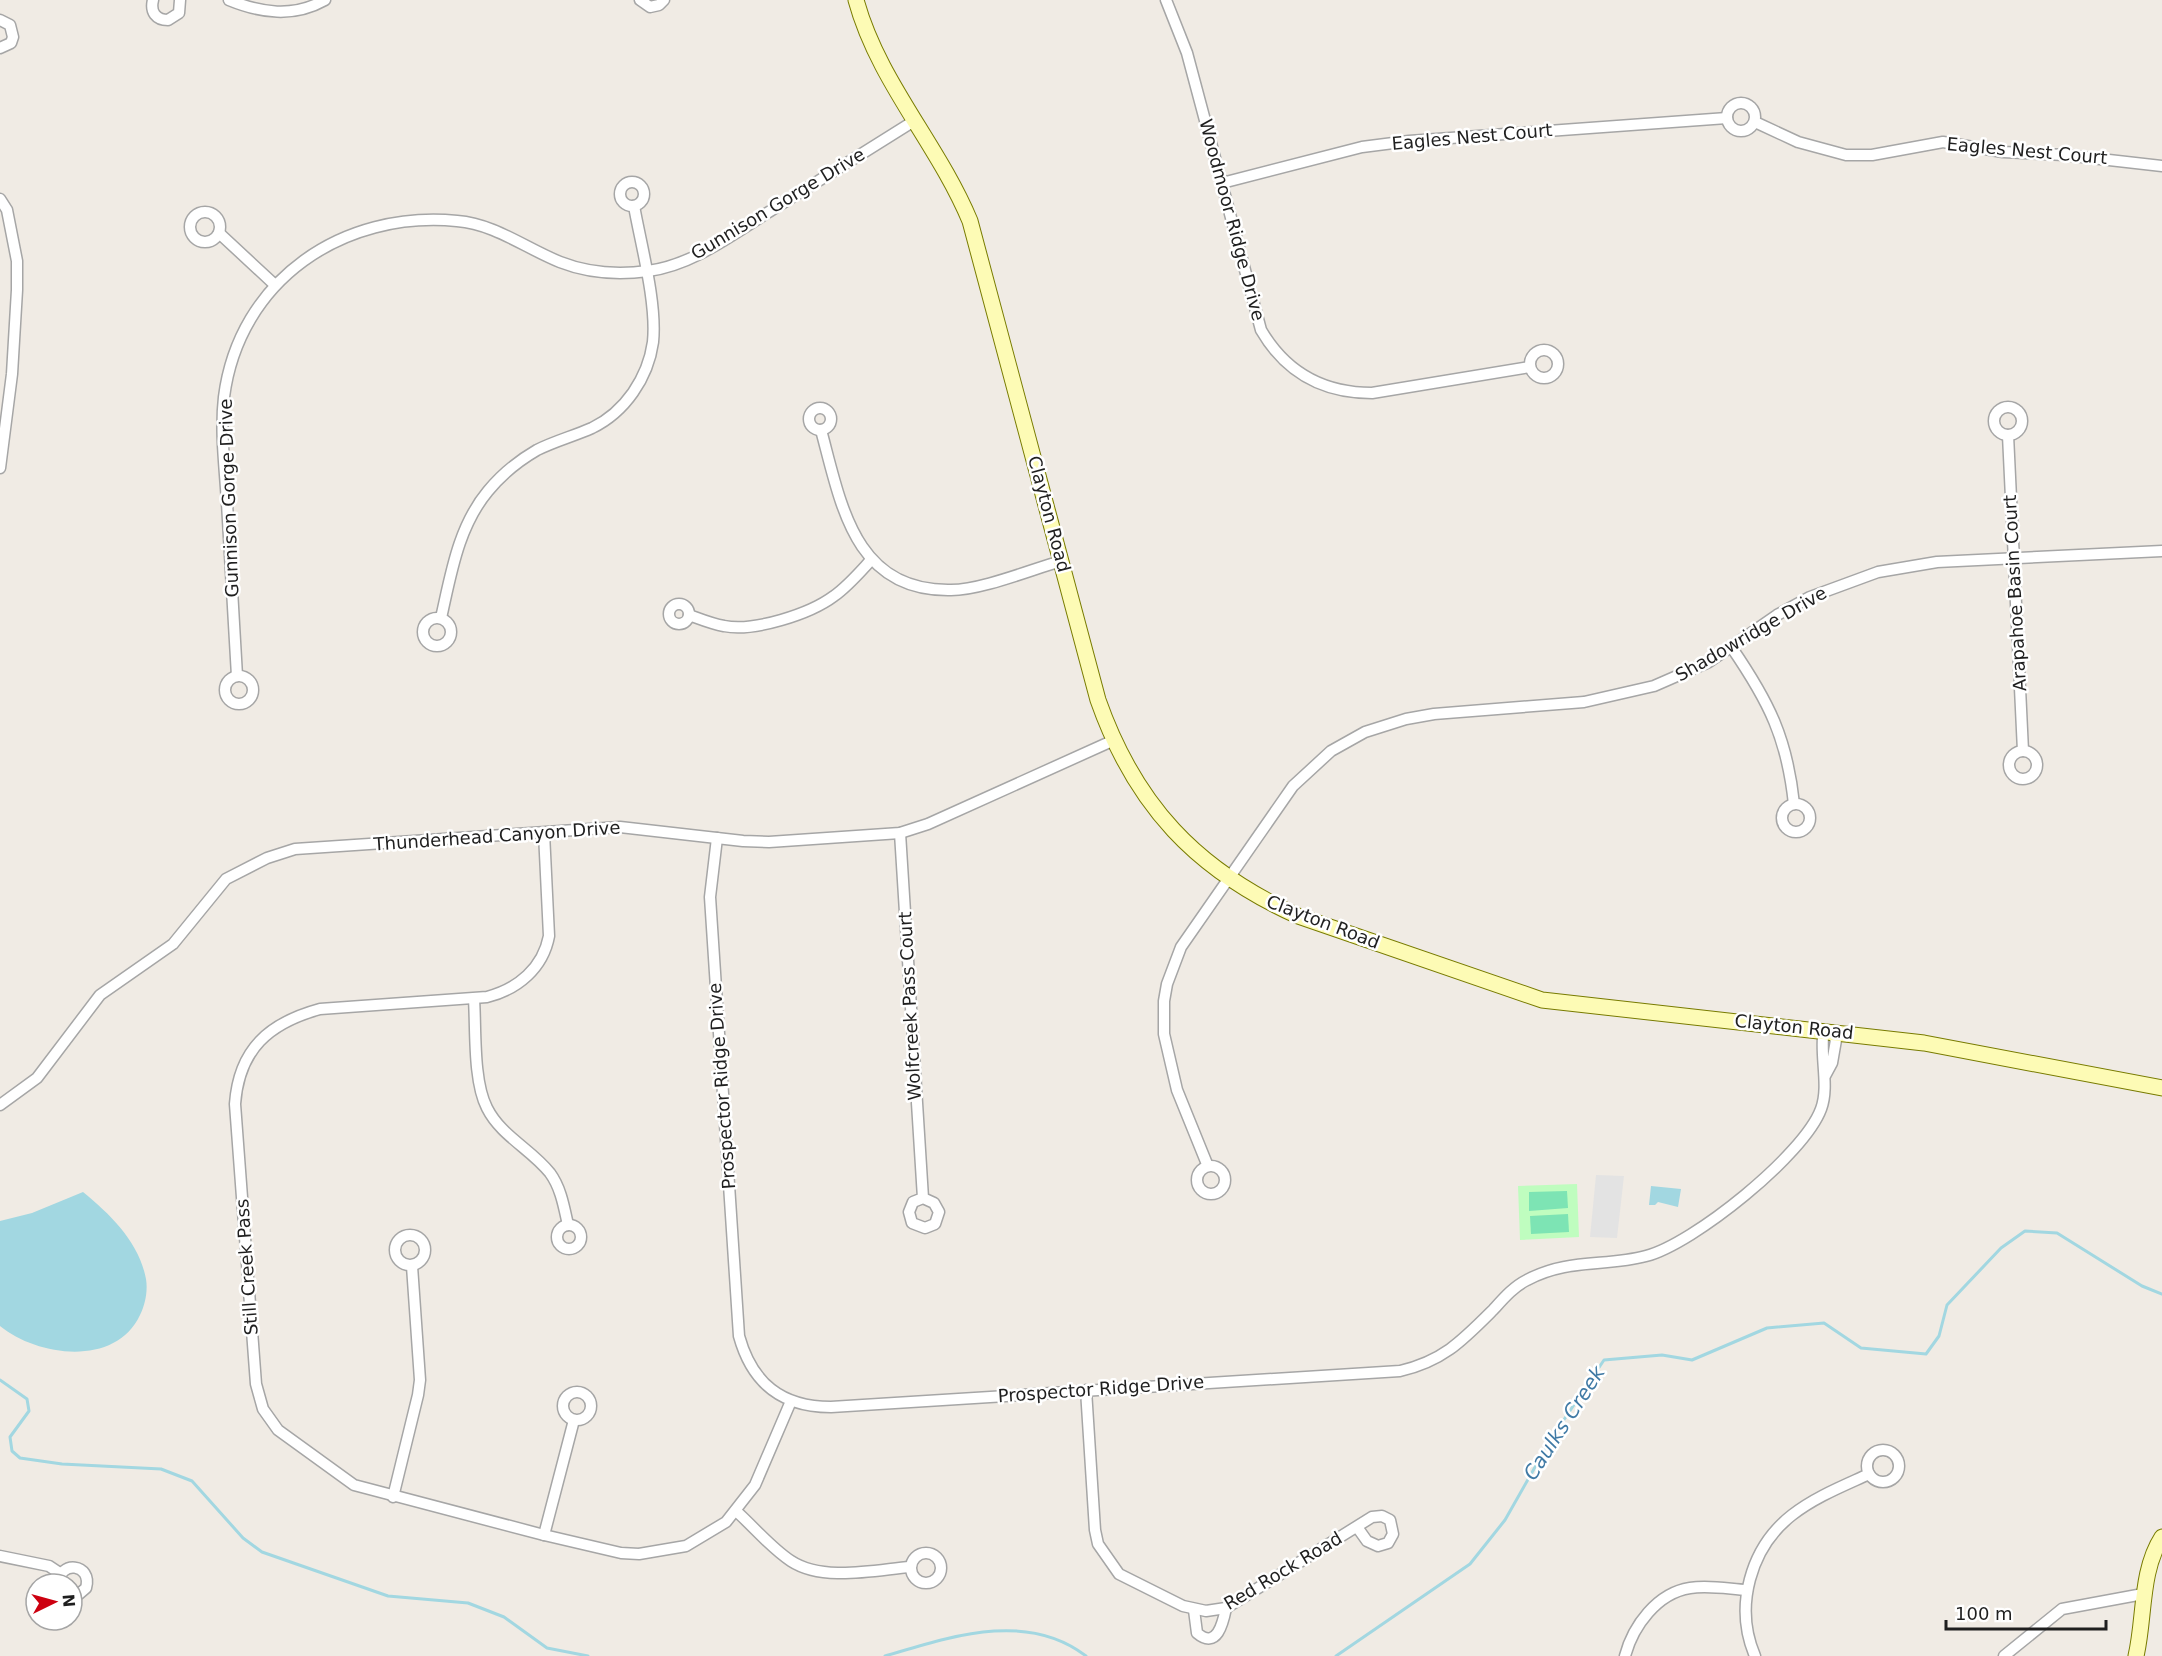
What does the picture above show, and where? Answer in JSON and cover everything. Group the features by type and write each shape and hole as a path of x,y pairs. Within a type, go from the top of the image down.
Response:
{"main road":[{"name":"Clayton Road","path":"856,0 874,50 954,187 970,221 1098,700 1112,741 1130,774 1158,814 1175,834 1228,879 1266,902 1298,916 1542,1000 1924,1043 2162,1088"},
{"path":"2136,1656 2143,1594 2157,1545 2162,1537"}],"street":[{"path":"153,0 153,12 163,20 176,17 182,1"},
{"path":"229,0 251,9 277,13 298,11 325,0"},
{"path":"640,0 650,7 659,5 664,0"},
{"name":"Woodmoor Ridge Drive","path":"1166,0 1187,53 1261,330 1284,361 1305,378 1333,390 1372,393 1530,367"},
{"path":"0,20 10,26 13,37 11,43 0,48"},
{"name":"Eagles Nest Court","path":"1741,103 1753,109 1755,122 1745,131 1737,131 1730,126 1727,118 1729,109 1741,103"},
{"name":"Eagles Nest Court","path":"1222,183 1362,147 1397,142 1727,118"},
{"name":"Gunnison Gorge Drive","path":"237,676 223,412 228,375 249,322 275,285 315,252 350,234 375,226 428,219 482,225 577,267 620,274 646,271 674,264 712,247 914,121"},
{"name":"Eagles Nest Court","path":"1755,122 1798,142 1846,155 1872,155 1943,142 2003,152 2066,155 2162,166"},
{"path":"0,199 7,210 4,225 17,261 17,309 12,374 0,468"},
{"path":"441,618 466,527 489,489 510,468 530,455 604,422 622,407 638,384 647,364 653,341 653,323 634,206"},
{"path":"219,233 275,285"},
{"path":"821,430 849,527 870,560 891,576 910,585 952,591 1061,561"},
{"name":"Arapahoe Basin Court","path":"2008,435 2023,751"},
{"name":"Shadowridge Drive","path":"1206,1164 1177,1090 1164,1034 1164,1001 1181,947 1302,776 1331,751 1365,732 1395,721 1434,714 1584,702 1623,695 1676,678 1732,648 1777,615 1810,597 1861,576 1917,564 2162,551"},
{"path":"689,615 726,627 772,623 816,607 833,597 855,579 870,560"},
{"path":"1732,648 1765,698 1777,723 1785,746 1794,804"},
{"name":"Thunderhead Canyon Drive","path":"0,1105 37,1078 100,995 173,944 226,879 267,858 295,849 620,827 769,842 900,833 928,824 1112,741"},
{"name":"Still Creek Pass","path":"544,833 549,936 546,949 533,971 514,988 501,994 474,999 320,1009 282,1023 254,1047 244,1060 234,1104 256,1384 260,1402 278,1430 342,1478 373,1492 621,1552 653,1553 699,1540 726,1522 736,1511 755,1485 791,1401"},
{"name":"Wolfcreek Pass Court","path":"900,833 923,1198"},
{"name":"Prospector Ridge Drive","path":"717,838 710,897 739,1336 749,1364 758,1377 791,1401 811,1406 831,1407 1400,1371 1418,1367 1453,1349 1525,1281 1551,1270 1575,1264 1646,1257 1675,1245 1724,1210 1776,1168 1798,1146 1821,1108 1825,1076 1820,1058 1823,1037 1830,1031"},
{"path":"474,999 480,1086 485,1105 496,1124 549,1172 563,1200 568,1225"},
{"path":"393,1497 419,1388 412,1266"},
{"name":"Red Rock Road","path":"1086,1390 1095,1530 1098,1544 1111,1566 1130,1582 1194,1610 1226,1608 1357,1527"},
{"path":"544,1535 574,1420"},
{"path":"1755,1656 1747,1629 1747,1590 1761,1551 1781,1525 1815,1500 1869,1474"},
{"path":"736,1511 784,1555 804,1567 830,1572 910,1567"},
{"path":"0,1556 49,1566 54,1572"},
{"path":"66,1572 70,1567 76,1567 86,1573 84,1590"},
{"path":"1625,1656 1634,1632 1643,1618 1654,1606 1679,1591 1699,1587 1747,1590"},
{"path":"2004,1656 2062,1609 2143,1594"},
{"path":"1194,1610 1197,1633 1208,1638 1216,1636 1222,1629 1226,1608"}],"green space":[{"path":"1577,1184 1579,1237 1520,1240 1518,1186"},
{"path":"1567,1191 1568,1208 1529,1211 1529,1192"},
{"path":"1568,1214 1569,1232 1531,1234 1530,1216"}],"shaded area":[{"path":"1596,1175 1624,1176 1617,1238 1590,1237"}],"water":[{"path":"1651,1186 1681,1189 1678,1207 1658,1202 1655,1205 1649,1205"},
{"path":"83,1192 104,1210 130,1241 146,1279 146,1298 140,1315 129,1332 113,1343 95,1350 75,1352 55,1350 16,1337 0,1326 0,1221 32,1213"}],"waterway":[{"name":"Caulks Creek","path":"1336,1656 1470,1564 1505,1520 1551,1439 1604,1360 1662,1355 1692,1360 1767,1328 1824,1323 1861,1348 1926,1354 1939,1336 1947,1305 2001,1248 2025,1231 2057,1233 2142,1286 2162,1294"},
{"path":"0,1380 27,1399 29,1411 10,1437 12,1451 20,1458 62,1464 161,1469 192,1481 243,1538 262,1552 388,1596 468,1603 504,1617 547,1648 588,1656"},
{"name":"Caulks Creek","path":"885,1656 961,1636 1013,1631 1038,1634 1063,1642 1086,1656"}]}
